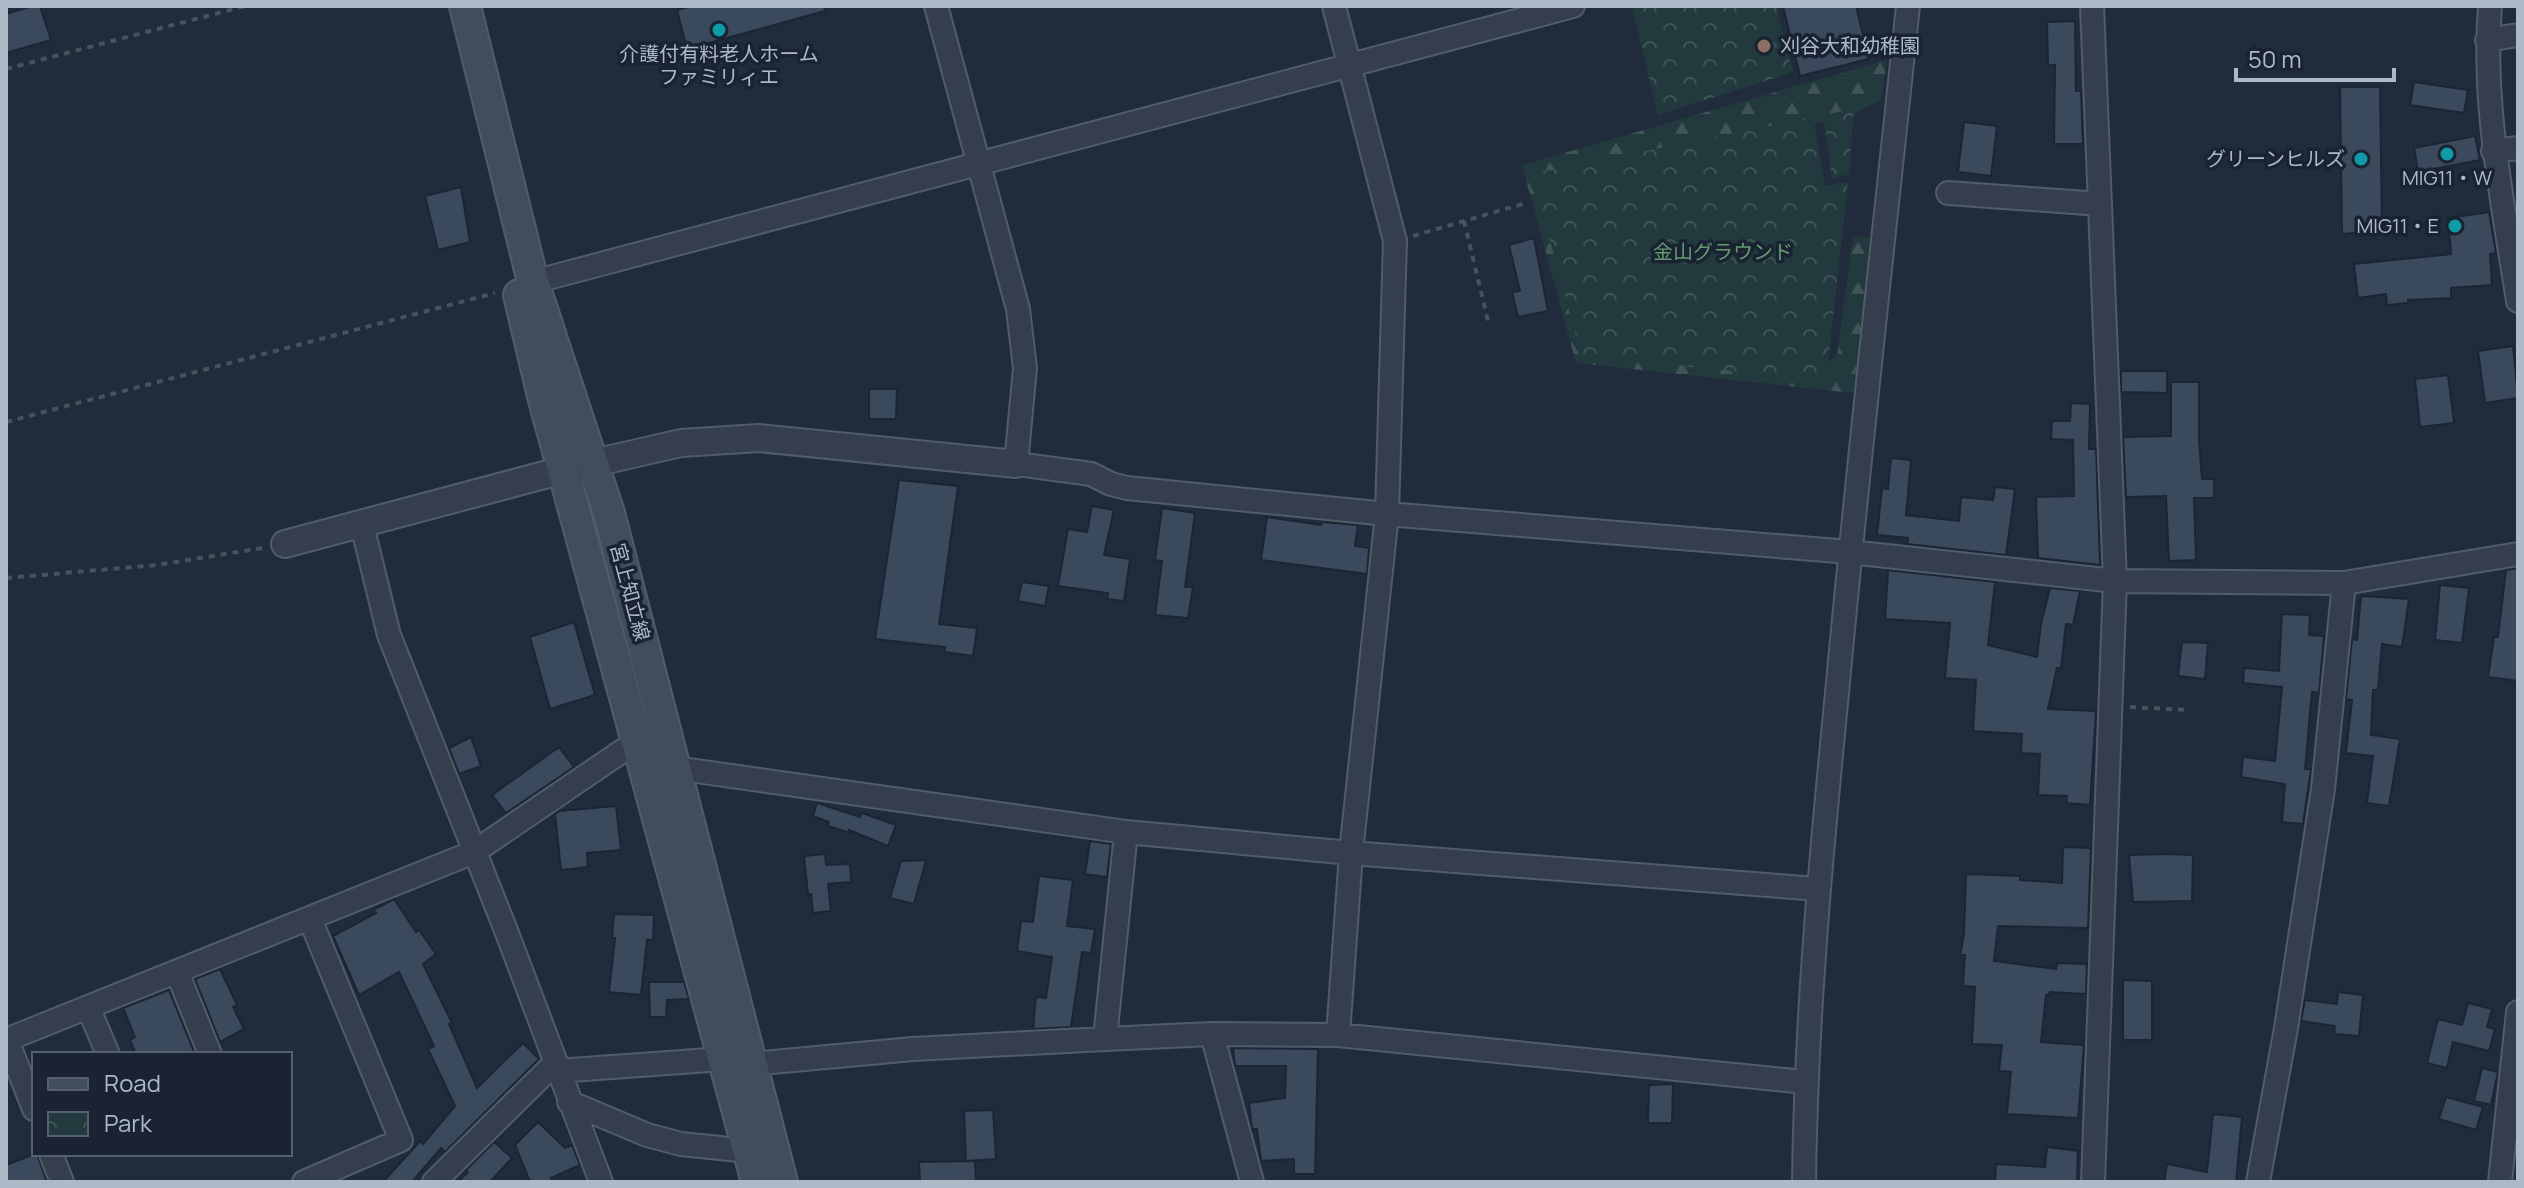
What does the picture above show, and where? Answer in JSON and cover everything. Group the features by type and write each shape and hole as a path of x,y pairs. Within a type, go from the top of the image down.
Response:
{"main road":[{"name":"宮上知立線","path":"448,6 578,467 637,741 737,1062 782,1182"},
{"name":"宮上知立線","path":"465,6 525,285"},
{"name":"宮上知立線","path":"578,467 609,513 675,768 737,1062 749,1151 757,1182"}],"street":[{"path":"936,6 1018,309 1025,368 1016,464"},
{"path":"1334,6 1395,241 1387,514 1351,853 1338,1035"},
{"path":"525,285 1573,6"},
{"path":"1804,1182 1805,1082 1818,889 1908,6"},
{"path":"2092,6 2115,581 2093,1182"},
{"path":"2490,6 2487,40 2493,151 2518,301"},
{"path":"2487,40 2518,35"},
{"path":"2493,151 2518,148"},
{"path":"1948,193 2100,204"},
{"path":"285,544 681,443 749,438 1016,464 1091,474 1127,488 1387,514 1850,552 2115,581 2344,583 2518,554"},
{"path":"362,525 389,635 598,1181"},
{"path":"2258,1182 2286,1028 2323,789 2344,583"},
{"path":"32,1104 6,1040 474,852 637,741"},
{"path":"675,768 1126,832 1351,853 1818,889"},
{"path":"1105,1039 1126,832"},
{"path":"310,919 401,1140 317,1180"},
{"path":"177,972 209,1052"},
{"path":"88,1007 107,1052"},
{"path":"2500,1182 2518,1012"},
{"path":"434,1182 556,1067 737,1062 913,1049 1212,1034 1338,1035 1805,1082"},
{"path":"1212,1034 1252,1182"},
{"path":"569,1102 647,1135 681,1144 749,1151"},
{"path":"52,1156 62,1182"}],"path":[{"path":"6,69 245,6"},
{"path":"1395,241 1526,203"},
{"path":"1464,221 1488,321"},
{"path":"6,422 525,285"},
{"path":"6,578 157,565 285,544"},
{"path":"2110,706 2187,710"}],"green space":[{"path":"1776,6 1793,72 1658,115 1632,8"},
{"path":"1887,60 1881,100 1845,118 1543,179 1809,374 1837,356 1853,236 1874,238 1853,393 1576,363 1522,165"},
{"path":"1854,109 1849,174 1832,179 1823,115"},
{"name":"金山グラウンド","path":"1813,117 1825,186 1848,182 1826,381 1581,355 1532,174"}],"building":[{"path":"40,6 51,40 6,53 6,14"},
{"name":"介護付有料老人ホーム ファミリィエ","path":"692,6 824,6 825,11 687,49 677,10"},
{"name":"刈谷大和幼稚園","path":"1783,6 1856,6 1869,59 1800,76"},
{"path":"2075,21 2076,91 2081,91 2083,144 2054,144 2055,65 2048,65 2047,22"},
{"path":"2414,82 2468,90 2464,113 2410,105"},
{"name":"グリーンヒルズ","path":"2340,87 2380,87 2382,231 2342,234"},
{"path":"1964,122 1997,126 1991,176 1958,172"},
{"name":"MIG11・W","path":"2475,136 2480,160 2418,172 2414,148"},
{"path":"461,187 470,242 438,250 425,196"},
{"path":"2489,212 2496,253 2490,254 2492,285 2451,288 2451,298 2408,300 2408,303 2387,305 2386,294 2358,298 2354,264 2451,254 2448,218"},
{"path":"1534,238 1548,311 1518,317 1512,292 1520,291 1509,245"},
{"path":"2513,346 2518,398 2485,403 2478,351"},
{"path":"2121,371 2167,371 2167,393 2121,392"},
{"path":"2448,375 2454,423 2420,427 2415,379"},
{"path":"2171,382 2199,382 2202,479 2214,479 2214,498 2194,498 2196,560 2169,561 2166,496 2126,497 2123,437 2171,436"},
{"path":"869,389 897,389 896,419 869,419"},
{"path":"2071,403 2090,404 2089,449 2096,449 2100,565 2038,558 2036,497 2074,496 2073,440 2051,439 2052,421 2070,421"},
{"path":"1891,458 1911,460 1906,515 1959,521 1961,497 1993,500 1995,487 2015,489 2006,555 1907,544 1908,538 1877,535 1882,488 1888,489"},
{"path":"899,480 958,486 939,624 977,628 973,656 944,652 945,647 875,639"},
{"path":"1092,506 1114,510 1104,555 1130,559 1124,601 1107,599 1108,593 1058,586 1068,529 1087,532"},
{"path":"1162,508 1195,513 1185,587 1193,587 1188,618 1155,615 1162,561 1155,560"},
{"path":"1267,517 1321,525 1322,522 1358,525 1355,546 1369,548 1367,574 1261,560"},
{"path":"2518,568 2518,681 2488,677 2494,637 2498,637 2506,570"},
{"path":"1888,570 1995,582 1988,645 2037,657 2050,588 2080,591 2073,625 2066,624 2061,668 2057,668 2048,709 2096,711 2090,805 2066,803 2067,796 2038,795 2040,754 2021,753 2022,734 1973,731 1976,680 1945,678 1950,623 1885,619"},
{"path":"1022,582 1049,586 1045,606 1018,601"},
{"path":"2440,585 2469,588 2462,643 2435,640"},
{"path":"2361,596 2409,599 2402,647 2382,644 2378,690 2373,690 2371,735 2400,739 2389,806 2367,803 2373,756 2346,753 2352,700 2346,699 2352,639 2357,640"},
{"path":"2282,614 2310,615 2309,635 2324,636 2319,693 2312,692 2305,769 2311,769 2303,824 2282,822 2285,784 2241,777 2243,757 2275,761 2282,687 2243,683 2244,668 2279,671"},
{"path":"574,622 595,695 550,709 530,637"},
{"path":"2182,642 2208,643 2205,679 2178,676"},
{"path":"471,737 481,766 459,774 449,748"},
{"path":"559,747 574,767 506,813 492,795"},
{"path":"817,803 860,817 862,813 896,825 888,846 849,830 850,833 828,826 829,822 813,816"},
{"path":"616,806 621,850 587,853 588,867 561,870 555,814 559,811"},
{"path":"1090,841 1111,844 1107,877 1085,874"},
{"path":"2063,847 2091,848 2088,928 1998,926 1994,961 2056,969 2057,963 2087,964 2086,994 2050,992 2046,995 2041,1042 2084,1045 2078,1118 2007,1114 2011,1072 1999,1071 2002,1045 1972,1044 1975,987 1963,986 1965,955 1960,955 1964,934 1966,874 2020,876 2020,880 2062,883"},
{"path":"825,854 826,865 850,864 851,882 828,884 831,911 813,913 804,856"},
{"path":"2129,855 2193,855 2192,901 2133,902"},
{"path":"926,860 914,904 890,898 901,861"},
{"path":"1039,876 1073,880 1067,926 1095,929 1091,953 1082,952 1071,1027 1033,1029 1036,997 1046,998 1052,957 1017,951 1021,921 1033,922"},
{"path":"394,899 416,932 419,930 436,954 423,964 452,1023 449,1024 477,1088 523,1043 539,1059 445,1152 441,1148 412,1182 383,1182 420,1141 423,1144 455,1106 428,1049 434,1046 399,972 359,995 333,936 376,913 373,910"},
{"path":"614,914 654,915 653,940 647,940 641,995 609,992 615,938 612,938"},
{"path":"220,969 237,1005 233,1007 244,1029 220,1042 195,979"},
{"path":"2123,980 2152,981 2152,1040 2123,1040"},
{"path":"649,982 684,982 689,999 667,1000 666,1017 650,1017"},
{"path":"169,990 194,1052 135,1052 130,1040 135,1037 123,1008"},
{"path":"2338,992 2363,995 2359,1036 2334,1034 2335,1026 2301,1021 2305,1000 2337,1004"},
{"path":"2468,1003 2492,1009 2487,1027 2495,1029 2489,1051 2453,1042 2447,1068 2427,1063 2438,1019 2462,1025"},
{"path":"1233,1048 1318,1049 1315,1174 1294,1174 1294,1159 1261,1161 1257,1129 1252,1129 1249,1103 1285,1098 1286,1066 1235,1066"},
{"path":"2482,1068 2498,1072 2491,1105 2474,1101"},
{"path":"1673,1084 1672,1123 1648,1123 1649,1085"},
{"path":"2446,1097 2483,1107 2476,1130 2439,1119"},
{"path":"993,1110 996,1159 966,1161 964,1111"},
{"path":"2213,1114 2242,1117 2236,1182 2164,1182 2167,1164 2207,1172"},
{"path":"538,1122 565,1148 572,1145 580,1165 551,1178 553,1182 530,1182 515,1145"},
{"path":"494,1142 512,1158 490,1182 458,1182 468,1172 466,1170"},
{"path":"2047,1147 2078,1151 2077,1182 1995,1182 1996,1164 2045,1167"},
{"path":"32,1155 38,1156 47,1182 6,1182 6,1165"},
{"path":"975,1161 976,1182 920,1182 919,1162"}],"place":[{"name":"介護付有料老人ホーム ファミリィエ","path":"719,30"},
{"name":"刈谷大和幼稚園","path":"1764,46"},
{"name":"MIG11・W","path":"2447,154"},
{"name":"グリーンヒルズ","path":"2361,159"},
{"name":"MIG11・E","path":"2455,226"}]}
